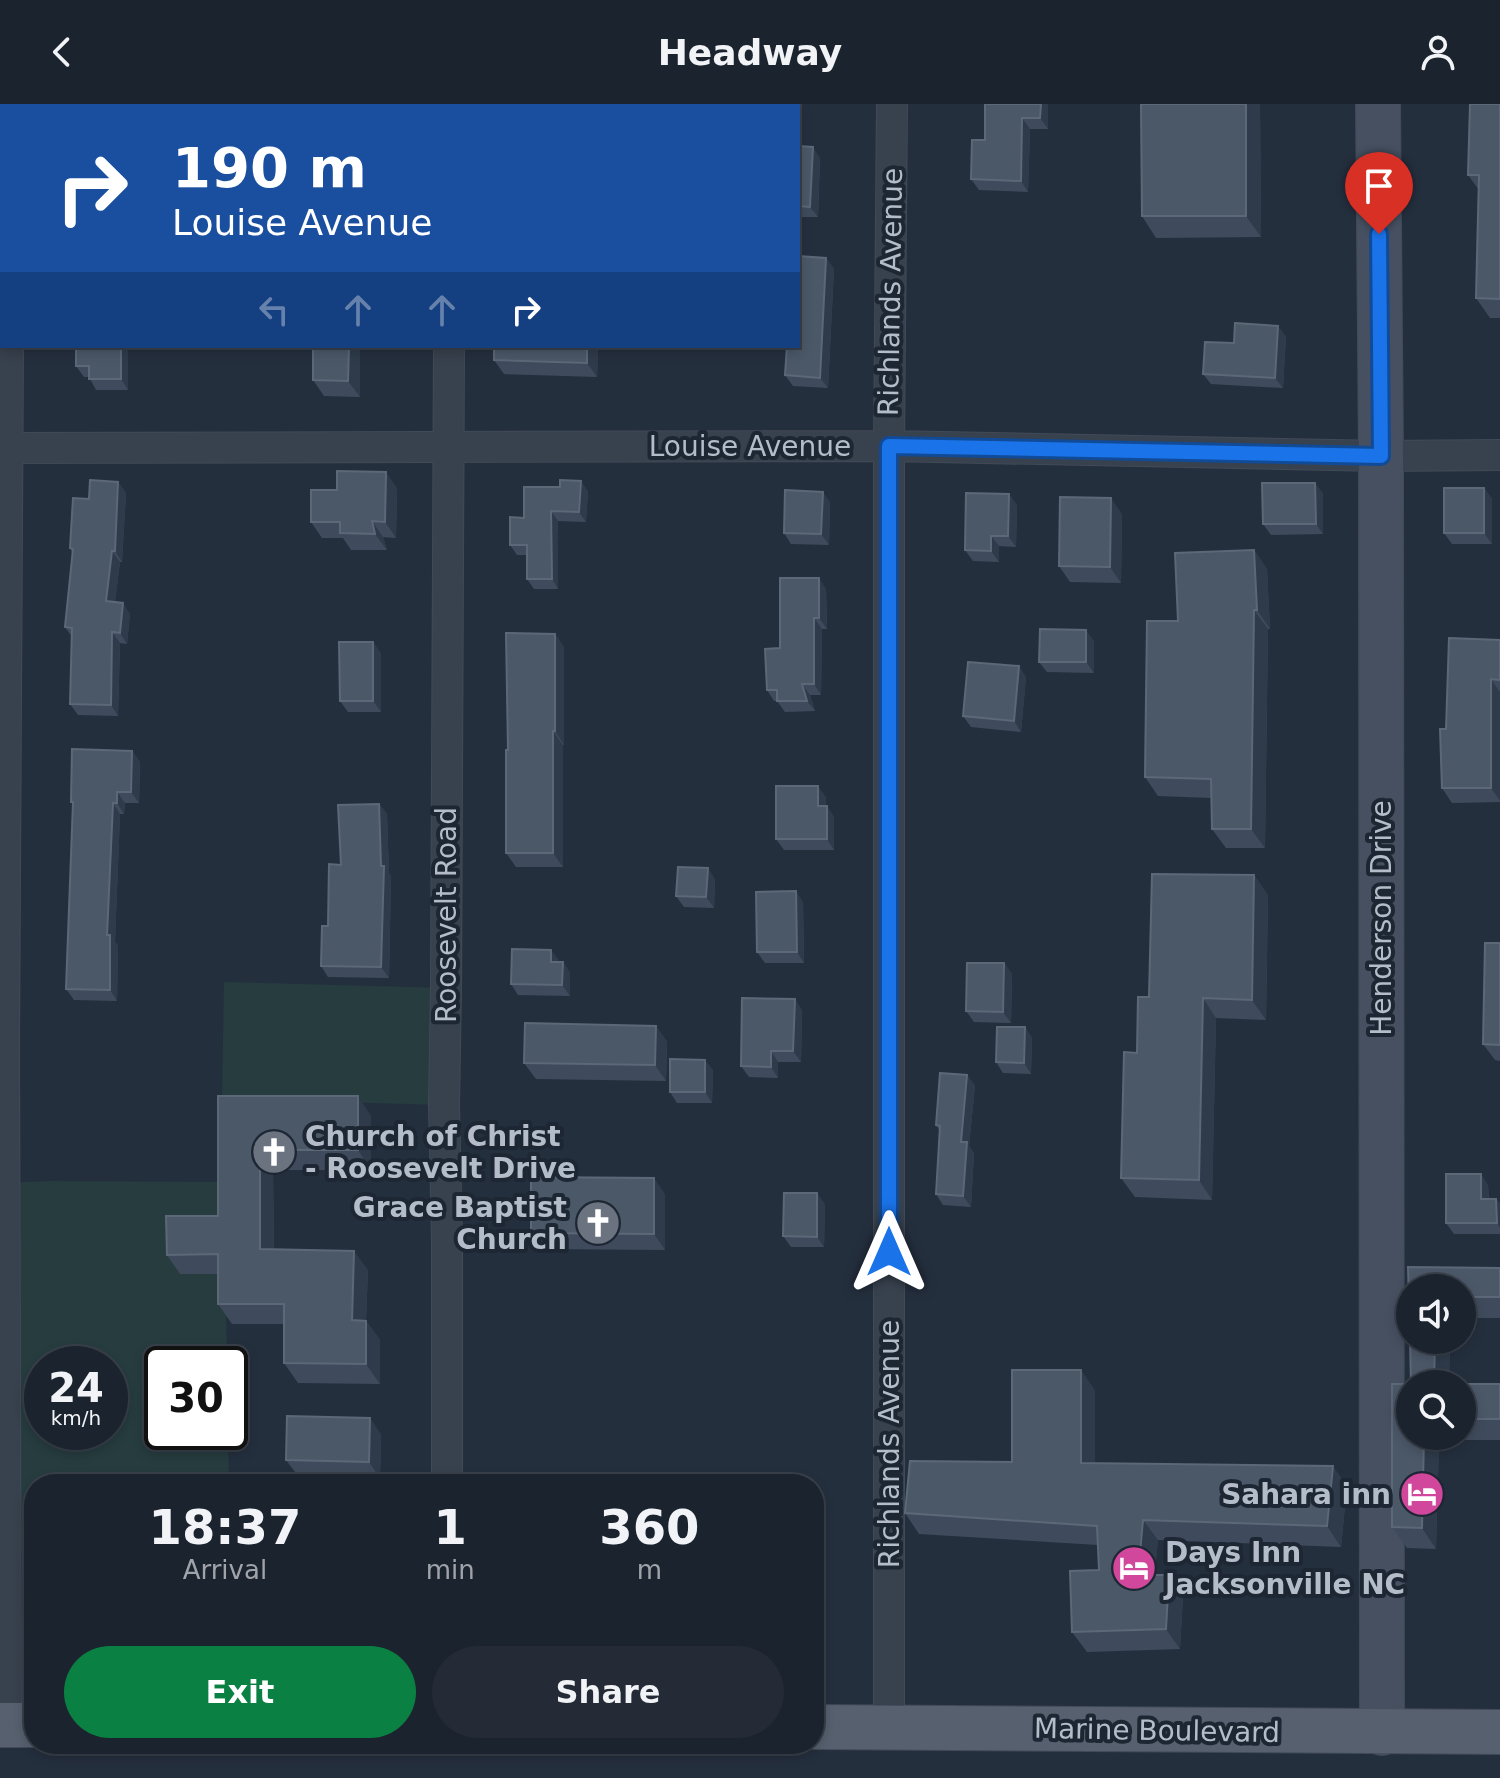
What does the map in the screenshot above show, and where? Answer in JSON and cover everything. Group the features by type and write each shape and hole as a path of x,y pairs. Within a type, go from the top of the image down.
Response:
{"main road":[{"name":"Henderson Drive","path":"1378,104 1382,1733"},
{"name":"Marine Boulevard","path":"824,1727 1500,1732"}],"street":[{"name":"Richlands Avenue","path":"889,1728 892,104"},
{"path":"8,348 3,448 4,1030 13,1725"},
{"name":"Roosevelt Road","path":"447,1474 444,1105 449,348"},
{"name":"Louise Avenue","path":"3,448 889,446 1381,456 1500,455"}],"green space":[{"path":"224,982 446,988 444,1105 222,1099"},
{"path":"224,1182 227,1346 144,1346 144,1450 228,1450 229,1474 24,1474 24,1551 6,1551 4,1183"}],"building":[{"path":"985,104 1041,104 1040,118 1022,118 1021,181 971,179 972,140 985,140"},
{"path":"1141,104 1246,104 1246,216 1142,216"},
{"path":"1470,104 1500,104 1500,299 1476,298 1479,175 1468,175"},
{"path":"800,146 813,147 810,207 800,206"},
{"path":"800,256 826,258 820,378 785,375 787,348 800,348"},
{"path":"1235,323 1278,326 1275,378 1203,374 1205,342 1234,343"},
{"path":"76,348 121,348 121,379 89,379 89,366 76,366"},
{"path":"313,348 349,348 348,381 313,380"},
{"path":"494,348 587,348 587,363 494,360"},
{"path":"337,471 386,472 385,522 372,521 375,534 340,533 340,522 311,522 311,490 337,490"},
{"path":"90,480 118,482 115,551 112,551 106,601 123,603 120,633 112,632 111,705 70,704 72,628 65,627 73,549 70,548 73,498 89,499"},
{"path":"560,480 581,481 579,512 551,511 552,579 527,579 527,545 510,545 510,517 524,518 524,487 560,487"},
{"path":"1262,483 1315,483 1316,524 1263,524"},
{"path":"1444,488 1484,488 1484,533 1444,533"},
{"path":"785,490 823,492 821,534 784,533"},
{"path":"966,493 1009,494 1008,536 991,536 991,551 965,550"},
{"path":"1060,497 1111,498 1110,567 1059,566"},
{"path":"1254,550 1257,610 1254,610 1251,829 1212,829 1211,779 1145,777 1147,621 1178,621 1175,553"},
{"path":"780,578 819,578 819,618 814,618 814,684 802,684 807,701 777,701 777,690 767,690 765,649 780,648"},
{"path":"1040,629 1086,630 1086,662 1039,662"},
{"path":"506,633 555,634 553,853 506,853"},
{"path":"1449,638 1500,640 1500,680 1491,679 1491,788 1442,788 1440,729 1446,729"},
{"path":"339,642 373,642 373,701 340,701"},
{"path":"968,662 1019,666 1014,721 963,716"},
{"path":"72,749 132,751 131,792 117,792 117,803 113,803 107,935 110,935 110,990 66,989"},
{"path":"776,786 818,786 818,806 827,806 827,839 776,839"},
{"path":"379,804 381,866 384,866 381,967 321,966 322,926 328,926 329,864 341,865 338,805"},
{"path":"678,867 708,868 706,897 676,896"},
{"path":"1152,874 1254,875 1252,1000 1203,998 1199,1180 1121,1178 1124,1052 1137,1053 1138,997 1149,997"},
{"path":"796,891 797,952 757,952 756,892"},
{"path":"1485,943 1500,943 1500,1045 1483,1044"},
{"path":"512,949 551,950 551,962 563,962 562,985 511,984"},
{"path":"967,963 1004,963 1003,1012 966,1011"},
{"path":"742,998 795,999 793,1051 771,1051 771,1067 741,1066"},
{"path":"525,1023 656,1026 655,1065 524,1063"},
{"path":"997,1027 1025,1027 1024,1063 996,1062"},
{"path":"670,1059 705,1060 705,1092 670,1092"},
{"path":"940,1073 967,1075 961,1142 967,1142 963,1196 936,1194"},
{"path":"218,1096 358,1096 358,1150 260,1150 260,1249 354,1251 352,1320 366,1321 366,1364 284,1363 284,1304 218,1304 218,1254 167,1255 166,1216 218,1216"},
{"path":"1446,1174 1481,1174 1481,1199 1496,1199 1497,1223 1446,1223"},
{"path":"531,1177 654,1178 654,1234 531,1233"},
{"path":"784,1193 817,1193 817,1237 783,1236"},
{"path":"1408,1267 1500,1268 1500,1297 1476,1297 1476,1274 1408,1274"},
{"path":"1410,1354 1435,1354 1434,1370 1411,1370"},
{"path":"1012,1370 1081,1370 1081,1463 1333,1466 1327,1526 1143,1520 1138,1575 1169,1575 1166,1629 1072,1632 1070,1571 1099,1570 1097,1526 905,1513 910,1461 1012,1462"},
{"path":"1392,1384 1396,1384 1396,1450 1424,1450 1422,1528 1392,1527"},
{"path":"1476,1384 1500,1384 1500,1419 1476,1419"},
{"path":"287,1416 370,1418 369,1462 286,1460"}],"place":[{"name":"Church of Christ - Roosevelt Drive","path":"274,1152"},
{"name":"Grace Baptist Church","path":"598,1223"},
{"name":"Sahara inn","path":"1422,1494"},
{"name":"Days Inn Jacksonville NC","path":"1134,1568"}],"route":[{"path":"889,1252 889,446 1381,456 1379,234"}]}
